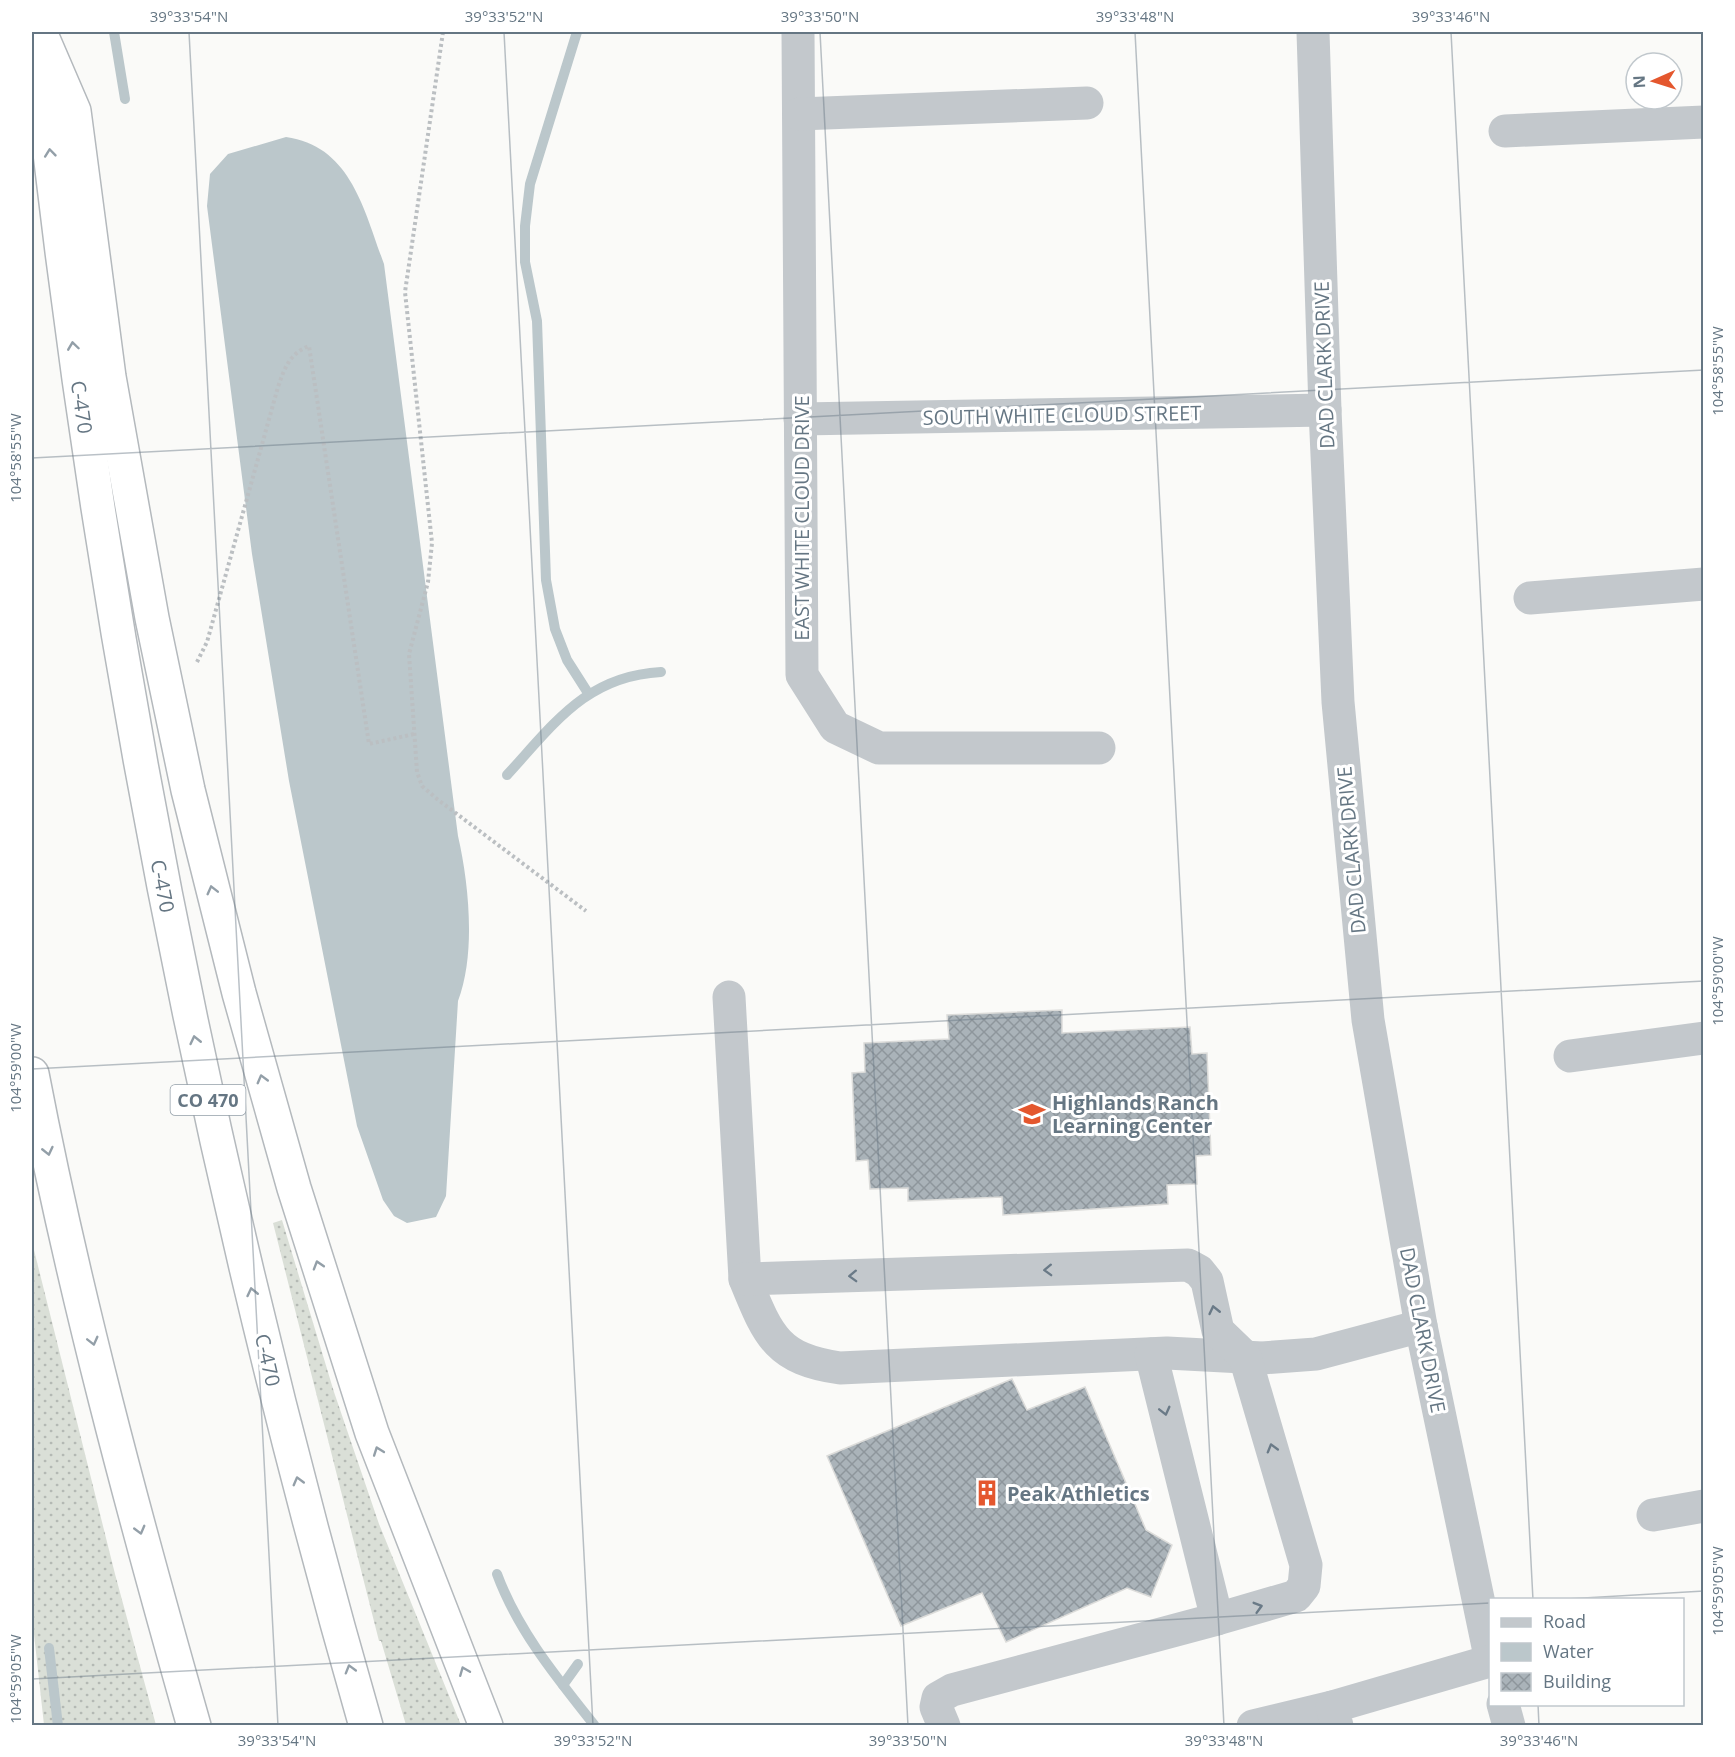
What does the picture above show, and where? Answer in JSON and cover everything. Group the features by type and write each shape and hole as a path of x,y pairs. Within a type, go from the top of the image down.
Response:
{"highway":[{"path":"38,32 74,111 109,377 166,686 198,832 238,993 294,1188 375,1442 486,1725"},
{"name":"C-470","path":"38,32 64,282 90,467 174,944 267,1358 366,1725"},
{"path":"32,1074 69,1244 131,1495 194,1725"}],"street":[{"name":"EAST WHITE CLOUD DRIVE","path":"798,32 802,675 835,727 879,748 1099,748"},
{"name":"DAD CLARK DRIVE","path":"1313,32 1325,410 1338,702 1366,1008 1421,1326 1489,1647"},
{"path":"799,114 1088,103"},
{"path":"1505,131 1704,122"},
{"name":"SOUTH WHITE CLOUD STREET","path":"800,419 1325,410"},
{"path":"1530,598 1704,584"},
{"path":"729,997 745,1279 760,1316 777,1342 794,1356 815,1365 840,1368 1151,1354 1245,1357 1316,1354 1421,1326"},
{"path":"1570,1056 1704,1038"},
{"path":"745,1279 1188,1265 1199,1271 1207,1281 1218,1331 1245,1357 1305,1565 1304,1586 1296,1596 952,1690 938,1698 936,1707 944,1725"},
{"path":"1151,1354 1217,1619"},
{"path":"1653,1515 1704,1506"},
{"path":"1253,1725 1335,1716 1489,1662"},
{"path":"1504,1706 1509,1725"}],"path":[{"path":"442,32 405,292 432,543 428,582 409,654 417,772 422,786 586,911"},
{"path":"166,686 189,671 207,642 278,387 289,361 299,349 309,346 369,744 414,734"}],"shaded area":[{"path":"282,1220 334,1392 379,1524 461,1725 406,1725 381,1641 379,1641 273,1223"},
{"path":"32,1242 115,1574 156,1725 44,1725 32,1616"}],"water":[{"path":"286,137 308,143 326,153 340,167 361,202 384,264 458,836 468,897 469,941 464,982 458,1001 446,1196 436,1217 407,1223 394,1216 383,1200 357,1126 289,781 252,554 207,206 210,174 228,154"}],"building":[{"name":"Highlands Ranch Learning Center","path":"1062,1010 1062,1033 1190,1027 1192,1054 1207,1053 1211,1155 1196,1156 1197,1184 1167,1185 1168,1204 1003,1215 1002,1197 908,1201 908,1188 870,1189 868,1160 856,1161 852,1073 865,1072 864,1043 949,1039 947,1015"},
{"name":"Peak Athletics","path":"1012,1379 1027,1410 1085,1387 1146,1530 1172,1545 1151,1597 1127,1588 1006,1642 982,1593 901,1626 827,1456"}],"waterway":[{"path":"114,32 125,99"},
{"path":"577,32 530,184 525,226 525,262 537,321 546,580 555,629 567,660 588,693"},
{"path":"507,775 557,721 592,693 635,675 661,672"},
{"path":"497,1574 527,1634 595,1726"},
{"path":"49,1648 58,1726"},
{"path":"563,1685 578,1664"}],"place":[{"name":"Highlands Ranch Learning Center","path":"1032,1114"},
{"name":"Peak Athletics","path":"987,1493"}]}
